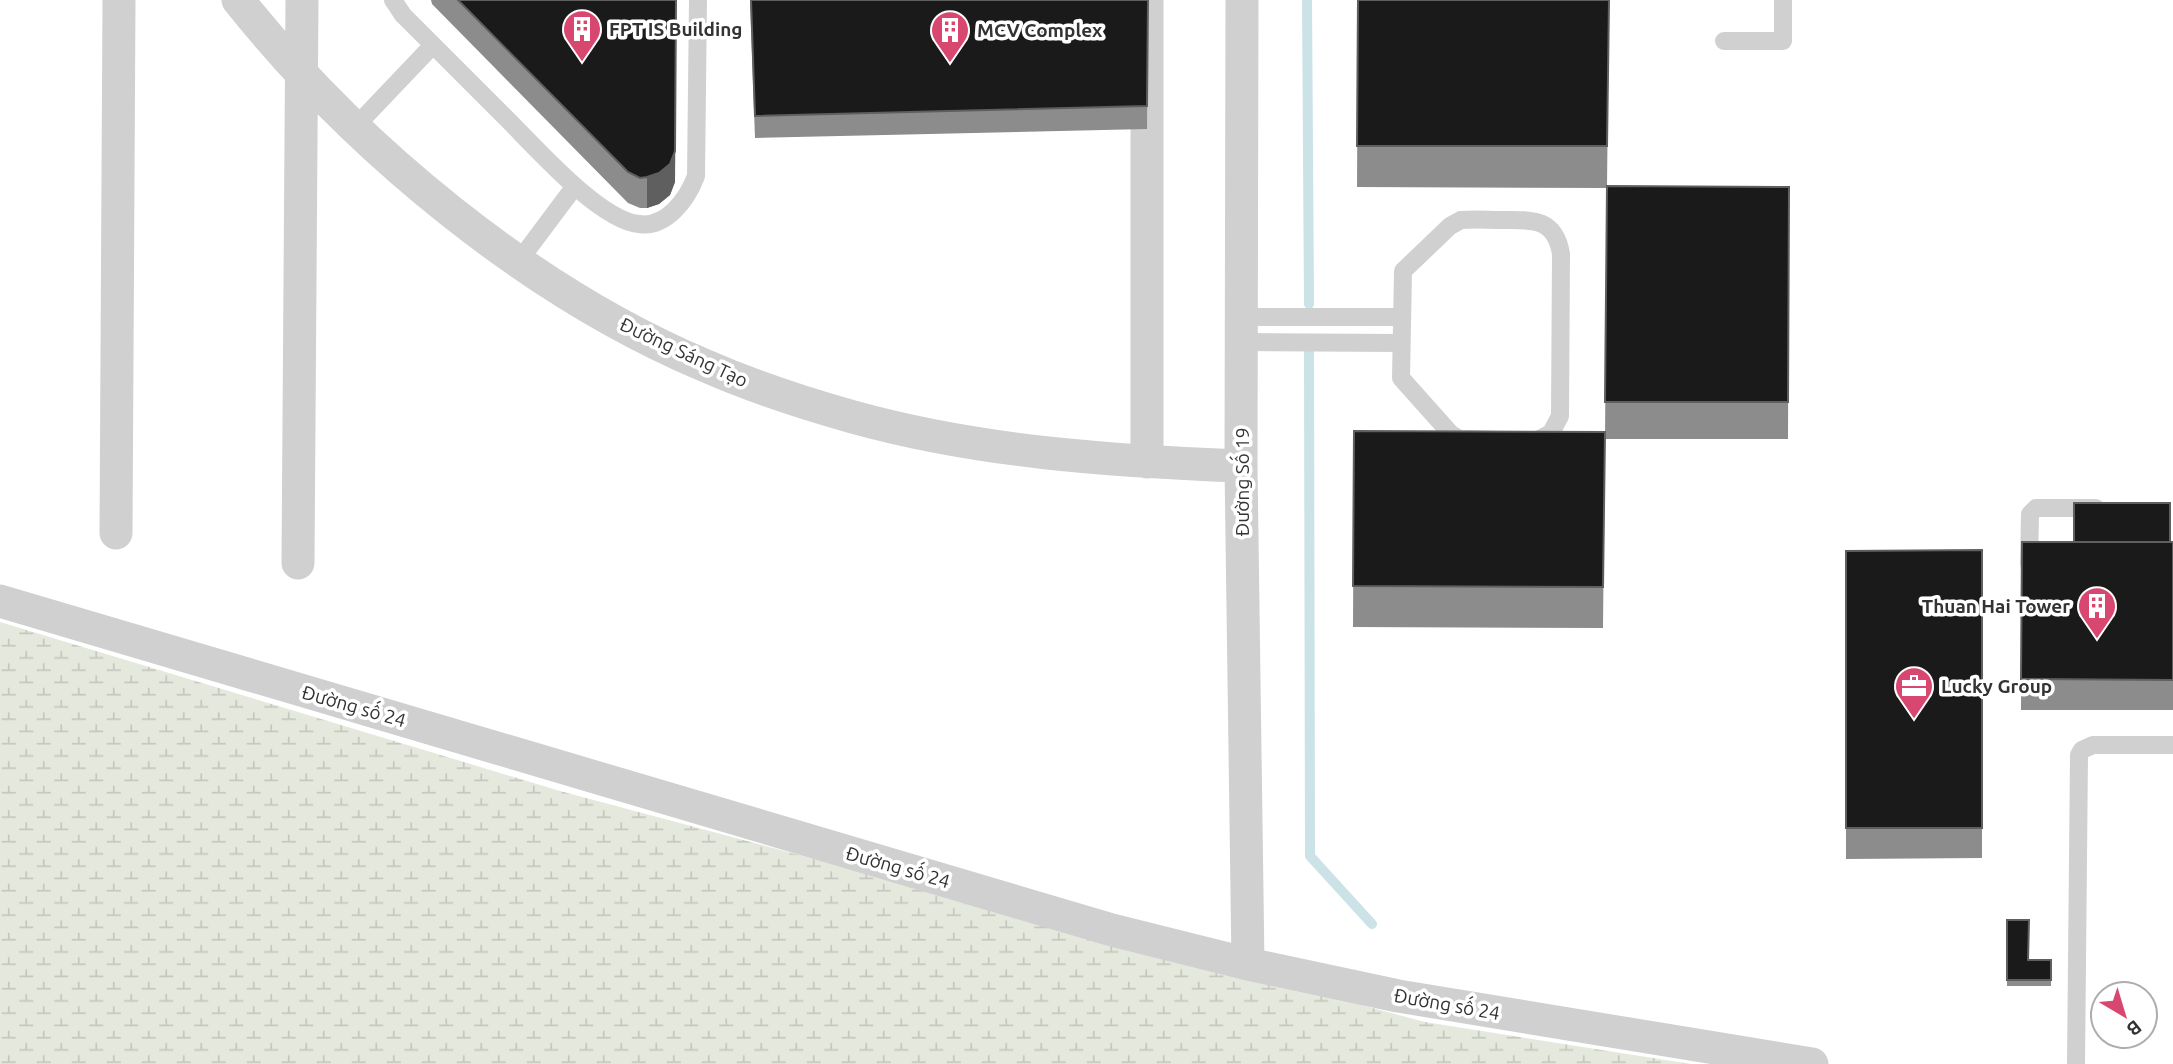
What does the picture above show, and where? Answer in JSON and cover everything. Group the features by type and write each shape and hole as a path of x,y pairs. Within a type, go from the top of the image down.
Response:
{"street":[{"path":"116,533 120,0"},
{"name":"Đường Sáng Tạo","path":"238,0 303,75 354,128 404,172 519,261 638,334 704,366 772,393 856,418 929,434 1078,456 1241,466"},
{"path":"298,563 302,0"},
{"path":"1147,0 1147,462"},
{"name":"Đường Số 19","path":"1242,0 1241,466 1248,964"},
{"name":"Đường số 24","path":"0,601 1098,926 1248,964 1398,996 1812,1064"}],"lane":[{"path":"393,0 403,15 575,186 613,214 640,225 664,219 689,192 697,167 698,0"},
{"path":"1724,41 1783,41 1783,0"},
{"path":"354,128 433,45"},
{"path":"519,261 575,186"},
{"path":"1463,220 1530,220 1546,226 1555,236 1561,254 1560,416 1557,424 1546,436 1536,440 1467,440 1455,437 1401,379 1401,317 1403,271 1453,223 1463,220"},
{"path":"1241,330 1401,317"},
{"path":"1241,330 1400,343"},
{"path":"2029,569 2030,514 2034,508 2118,508"},
{"path":"2076,1064 2079,755 2082,750 2093,745 2173,746"}],"green space":[{"path":"0,622 560,791 1425,1022 1691,1064 0,1064"}],"building":[{"name":"FPT IS Building","path":"458,0 676,0 675,151 670,164 659,173 647,177 640,178 628,172"},
{"name":"MCV Complex","path":"751,0 1148,0 1147,106 755,116"},
{"path":"1358,0 1609,0 1607,146 1357,146"},
{"path":"1607,186 1789,187 1788,402 1605,402"},
{"path":"1354,431 1605,432 1603,587 1353,586"},
{"path":"2074,503 2170,503 2170,542 2074,542"},
{"name":"Thuan Hai Tower","path":"2022,542 2173,542 2173,680 2021,679"},
{"name":"Lucky Group","path":"1982,550 1982,828 1846,828 1846,551"},
{"path":"2007,920 2029,920 2028,960 2051,960 2051,980 2007,980"}],"waterway":[{"path":"1307,0 1309,304"},
{"path":"1309,351 1310,856 1372,924"}],"place":[{"name":"FPT IS Building","path":"582,63"},
{"name":"MCV Complex","path":"950,64"},
{"name":"Thuan Hai Tower","path":"2097,640"},
{"name":"Lucky Group","path":"1914,720"}]}
